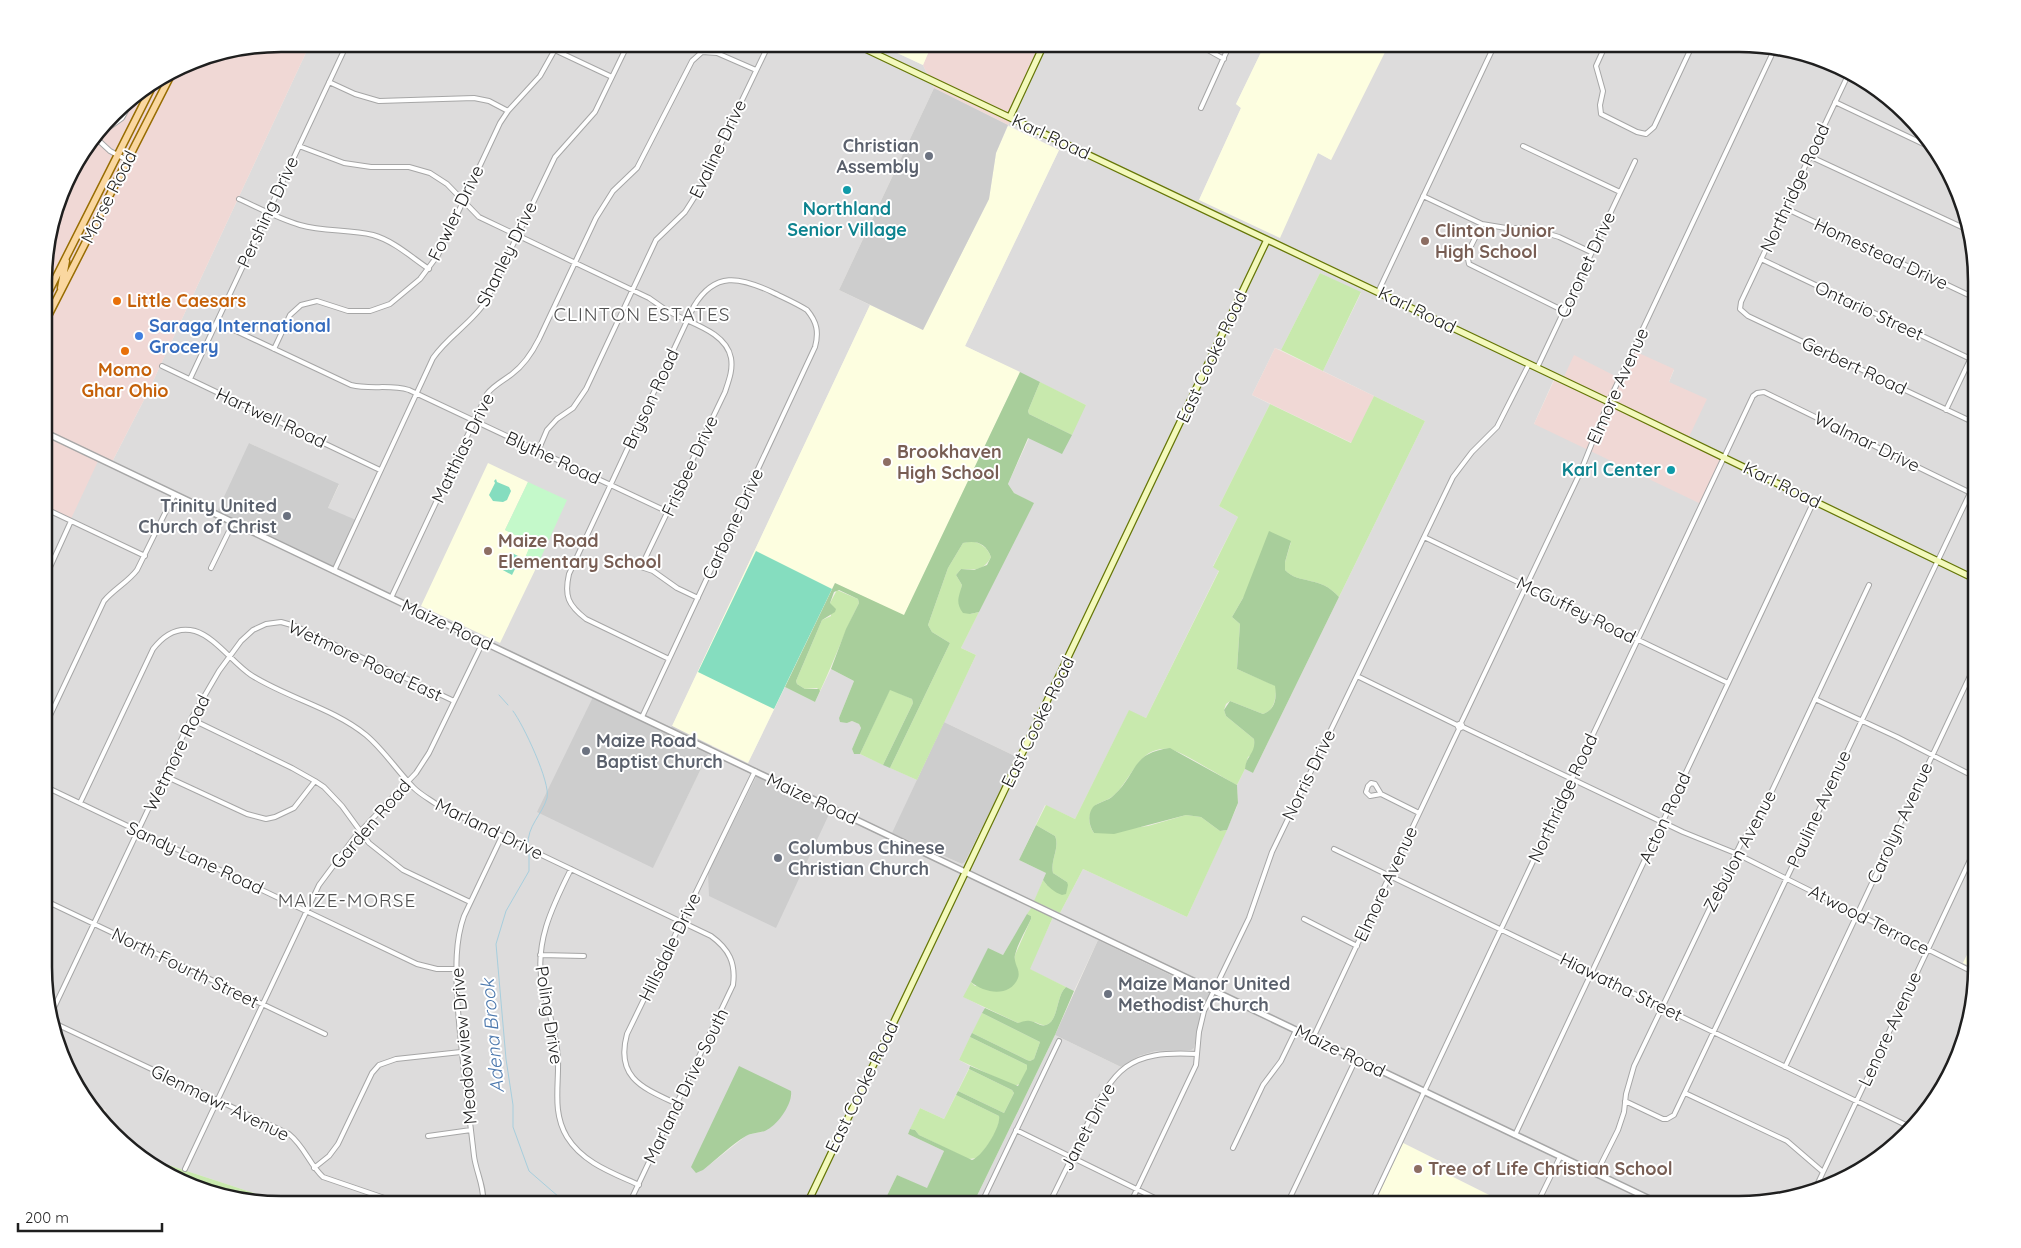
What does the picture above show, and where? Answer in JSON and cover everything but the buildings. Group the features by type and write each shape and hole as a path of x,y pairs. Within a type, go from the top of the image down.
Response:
{"main road":[{"name":"Karl Road","path":"872,52 1609,402 1969,576"},
{"path":"1010,117 1040,52"},
{"name":"Morse Road","path":"52,308 167,83"},
{"name":"Morse Road","path":"52,284 147,96"},
{"name":"East Cooke Road","path":"810,1196 1267,240"},
{"path":"61,290 60,285 66,255"}],"street":[{"name":"Pershing Drive","path":"190,380 343,52"},
{"name":"Fowler Drive","path":"274,349 290,315 301,305 317,301 359,312 381,308 400,298 429,269 438,255 496,131 508,111 537,80 554,52"},
{"path":"559,52 612,78"},
{"name":"Shanley Drive","path":"334,571 416,393 438,351 480,310 555,157 590,119 624,52"},
{"name":"Matthias Drive","path":"391,598 487,394 494,386 511,375 528,358 606,200 637,168 692,60 702,52 718,53 756,70"},
{"name":"Evaline Drive","path":"538,451 545,434 552,424 579,401 656,240 685,212 699,190 765,52"},
{"path":"1211,52 1224,59"},
{"path":"1201,108 1227,52"},
{"path":"1378,292 1491,52"},
{"path":"1602,52 1596,66 1604,91 1600,105 1601,114 1637,132 1646,134 1654,127 1689,52"},
{"name":"Elmore Avenue","path":"1313,1038 1580,472 1609,402 1772,54"},
{"name":"Northridge Road","path":"1740,302 1846,78"},
{"path":"329,82 355,94 379,101 474,98 489,100 508,111"},
{"path":"1835,102 1922,143"},
{"path":"100,142 117,156 127,160"},
{"name":"Frisbee Drive","path":"299,146 330,159 350,164 402,166 419,169 441,179 479,217 632,290 704,328 724,342 731,356 732,372 725,392 641,567 653,571 677,588 698,598"},
{"path":"1523,146 1620,192"},
{"path":"1809,156 1962,227"},
{"name":"Coronet Drive","path":"1537,368 1635,162"},
{"path":"1423,196 1482,224 1506,228 1529,228 1559,237 1591,252"},
{"path":"240,198 298,225 372,235 392,244 429,269"},
{"name":"Homestead Drive","path":"1785,208 1969,295"},
{"path":"1482,224 1468,254 1469,264 1564,311"},
{"name":"Ontario Street","path":"1761,259 1969,359"},
{"name":"Bryson Road","path":"669,659 586,619 574,610 568,598 566,586 569,574 688,321 701,296 709,288 719,282 736,280 753,284 801,306 813,317 818,328"},
{"name":"Gerbert Road","path":"1740,302 1740,309 1748,316 1969,420"},
{"name":"Blythe Road","path":"217,322 351,385 372,388 399,387 416,393 668,512"},
{"name":"Carbone Drive","path":"642,717 815,347 818,328"},
{"path":"1946,410 1969,361"},
{"name":"Norris Drive","path":"1134,1196 1194,1070 1204,1010 1215,991 1255,905 1272,852 1453,477 1472,452 1497,427 1528,364"},
{"name":"Hartwell Road","path":"162,366 380,470"},
{"name":"Walmar Drive","path":"1757,393 1764,392 1969,493"},
{"name":"Northridge Road","path":"1375,1196 1753,396 1757,393"},
{"name":"Maize Road","path":"52,436 1643,1196"},
{"path":"52,711 104,601 117,587 134,575 174,495"},
{"name":"Pauline Avenue","path":"1625,1101 1663,1119 1674,1115 1969,495"},
{"name":"Acton Road","path":"1515,1135 1814,501"},
{"path":"52,512 145,556"},
{"path":"52,563 71,521"},
{"path":"211,568 233,523"},
{"name":"McGuffey Road","path":"1424,537 1728,683"},
{"name":"Zebulon Avenue","path":"1596,1174 1618,1130 1634,1066 1735,854 1761,814 1869,585"},
{"name":"Wetmore Road East","path":"229,656 253,630 266,624 281,622 305,630 454,701"},
{"name":"Marland Drive","path":"80,803 152,649 158,642 174,631 194,631 205,636 249,674 355,726 381,749 415,789 439,806 712,936 723,944 731,956 734,967"},
{"name":"Garden Road","path":"185,1170 319,885 361,832 408,781 429,752 483,642"},
{"name":"Wetmore Road","path":"56,1006 191,720 229,656"},
{"name":"Atwood Terrace","path":"1357,676 1663,822 1787,878 1969,970"},
{"name":"Carolyn Avenue","path":"1785,1067 1969,677"},
{"path":"1815,699 1969,774"},
{"path":"191,720 292,768 315,781 342,806 369,842 403,870 470,902"},
{"name":"Hillsdale Drive","path":"677,1104 640,1086 627,1070 624,1052 627,1034 755,772"},
{"path":"165,776 247,814 266,819 276,817 294,808 315,781"},
{"name":"Sandy Lane Road","path":"52,790 425,967 456,969"},
{"path":"1381,794 1419,812"},
{"name":"Meadowview Drive","path":"484,1196 475,1161 461,1052 456,969 461,924 502,836"},
{"name":"Hiawatha Street","path":"1334,849 1663,1006 1713,1033 1906,1125"},
{"name":"Lenore Avenue","path":"1818,1181 1969,862"},
{"name":"Poling Drive","path":"571,869 544,928 539,971 555,1033 558,1058 557,1104 560,1122 575,1148 587,1159 638,1185"},
{"name":"North Fourth Street","path":"52,904 325,1034"},
{"path":"1304,919 1357,946"},
{"path":"540,955 584,956"},
{"name":"Marland Drive South","path":"633,1196 730,994 734,978 734,967"},
{"name":"Glenmawr Avenue","path":"60,1026 289,1134 299,1143 314,1168 324,1177 379,1196"},
{"path":"1233,1148 1263,1085 1281,1061 1296,1030"},
{"path":"985,1196 1059,1041"},
{"path":"314,1168 329,1156 338,1144 372,1073 379,1065 396,1059 461,1052"},
{"name":"Janet Drive","path":"1053,1196 1102,1094 1120,1072 1138,1060 1157,1054 1197,1054"},
{"path":"1291,1196 1356,1059"},
{"path":"1685,1093 1787,1141 1823,1172"},
{"path":"428,1136 471,1130"},
{"path":"1016,1130 1151,1196"},
{"path":"1541,1196 1560,1156"}],"shaded area":[{"path":"306,52 895,52 923,65 934,88 839,290 870,305 670,731 653,867 712,746 748,763 785,687 815,702 831,669 854,681 839,718 847,723 852,721 859,724 861,728 852,749 854,754 860,754 917,780 893,833 962,864 965,862 1017,757 944,722 976,655 961,648 1033,503 1014,493 1008,484 1029,438 1086,405 965,346 1059,150 1008,125 1040,52 1261,52 1236,104 1241,108 1199,200 1319,153 1331,160 1385,52 1740,52 1770,54 1799,60 1841,76 1867,91 1891,109 1912,130 1930,154 1945,180 1961,222 1967,251 1969,281 1969,951 1963,963 1969,967 1967,997 1961,1026 1945,1068 1930,1094 1912,1118 1891,1139 1867,1157 1841,1172 1799,1188 1770,1194 1740,1196 1491,1196 1451,1176 1441,1162 1403,1143 1378,1196 977,1196 1055,1035 1121,1067 1139,1056 1156,1051 1194,1048 1197,1027 1208,993 1098,940 1074,991 1029,969 1056,911 1060,913 1083,869 1187,917 1236,809 1238,803 1237,785 1245,769 1253,773 1425,421 1323,371 1361,293 1320,273 1281,350 1275,348 1252,395 1270,404 1219,506 1238,517 1213,566 1219,570 1146,718 1129,711 1075,819 1045,805 1019,860 1046,873 1032,907 1003,955 988,949 964,997 985,1008 959,1060 970,1066 944,1119 920,1108 908,1134 944,1151 927,1189 897,1175 887,1196 258,1194 165,1164 119,1129 105,1113 106,1110 101,1108 91,1094 76,1068 60,1026 54,997 52,967 52,503 99,459 111,464 147,394","holes":["1674,370 1669,382 1687,441 1534,424 1555,377 1563,380 1619,378","249,443 339,485 328,508","792,1095 765,1131 747,1135 703,1170"]},
{"path":"306,52 147,394 111,464 99,459 70,521 52,512 52,281 54,251 60,222 76,180 91,154 119,119 167,83 194,70 222,60 251,54"},
{"path":"895,52 929,52 923,65"},
{"path":"929,52 1040,52 1008,125 934,88 923,65"},
{"path":"1261,52 1385,52 1331,160 1318,153 1280,238 1199,200 1241,108 1236,104"},
{"path":"934,88 1008,125 996,153 989,199 923,330 839,290"},
{"name":"Brookhaven High School","path":"1008,126 1059,150 965,346 1020,372 904,616 835,583 748,763 672,726 870,305 923,330 989,199 996,153"},
{"path":"1275,348 1374,396 1352,443 1252,395"},
{"path":"1632,350 1674,369 1669,382 1707,399 1687,441 1724,458 1701,504 1534,424 1556,376 1563,379 1574,355 1619,378"},
{"path":"249,443 339,484 328,508 356,520 333,570 216,514"},
{"name":"Maize Road Elementary School","path":"488,463 528,482 505,530 532,543 525,558 538,564 500,643 421,606"},
{"path":"594,695 670,730 672,726 712,746 653,868 537,812"},
{"path":"944,722 1017,757 965,862 962,864 892,833"},
{"path":"756,777 761,777 831,810 776,928 709,896 708,873"},
{"path":"1098,940 1210,994 1201,1014 1194,1048 1191,1050 1156,1051 1139,1056 1121,1067 1055,1035"},
{"path":"1969,951 1969,966 1963,963"},
{"name":"Tree of Life Christian School","path":"1403,1143 1441,1162 1451,1176 1491,1196 1378,1196"}],"green space":[{"path":"1320,273 1361,292 1323,371 1281,350"},
{"path":"1020,372 1040,382 1028,411 1029,414 1072,435 1062,454 1028,438 1008,484 1014,493 1034,503 979,612 963,613 958,599 962,585 956,575 961,569 974,570 987,565 991,557 989,552 976,542 963,543 948,568 928,625 932,632 950,643 890,768 883,765 913,703 912,699 890,690 860,754 854,754 852,749 861,728 859,724 852,721 847,723 840,722 839,718 854,681 831,669 846,629 859,603 858,599 839,590 834,592 830,603 836,609 835,612 822,620 796,681 797,684 805,689 819,689 820,691 815,702 785,687 835,583 904,615"},
{"path":"1040,382 1086,405 1072,435 1029,414 1028,411"},
{"path":"1374,396 1425,421 1339,597 1325,586 1291,575 1285,570 1285,562 1291,542 1243,598 1232,617 1240,624 1237,669 1276,686 1272,707 1263,714 1230,701 1226,704 1224,710 1226,716 1254,739 1253,751 1248,757 1245,769 1237,785 1174,750 1158,750 1143,758 1120,789 1111,798 1095,806 1091,811 1089,818 1094,833 1148,826 1186,815 1201,817 1220,831 1227,830 1187,917 1083,869 1060,913 1034,901 1043,880 1047,885 1067,882 1053,873 1055,836 1036,825 1046,805 1075,819 1129,710 1146,718 1219,571 1213,567 1238,517 1219,506 1270,404 1351,443"},
{"path":"496,479 497,482 509,487 511,491 507,500 503,502 493,501 489,495"},
{"path":"528,482 567,500 538,564 525,558 531,543 505,530"},
{"path":"1269,531 1291,541 1285,562 1285,570 1291,575 1325,586 1339,597 1253,773 1245,769 1254,748 1254,739 1226,716 1224,710 1230,701 1263,714 1273,707 1276,695 1275,686 1237,669 1240,624 1232,617 1243,598"},
{"path":"972,541 984,546 991,557 982,567 978,569 961,569 956,575 962,585 961,590 970,614 979,612 961,648 976,655 917,780 890,768 950,643 932,632 928,625 948,568 963,543"},
{"path":"756,551 832,589 774,709 698,672"},
{"path":"510,552 524,559 520,567 506,560"},
{"path":"505,562 516,567 512,575 501,569"},
{"path":"837,590 858,599 859,603 820,691 817,688 805,689 797,684 796,681 822,620 831,616 830,603"},
{"path":"890,689 912,699 913,703 883,765 860,754"},
{"path":"1170,748 1237,785 1238,803 1227,830 1220,831 1201,817 1186,815 1114,834 1094,833 1089,820 1093,807 1113,796 1141,760 1157,751"},
{"path":"1036,825 1055,836 1056,845 1052,868 1053,873 1067,882 1066,894 1059,894 1047,885 1043,880 1046,873 1019,860"},
{"path":"1032,907 1053,917 1030,969 1066,987 1060,996 1053,1018 1046,1025 1030,1021 1018,1023 963,997 971,982 975,986 1018,972 1014,961 1015,955 1031,919 1031,916 1027,914"},
{"path":"1027,914 1031,916 1031,919 1015,955 1019,975 1014,984 1009,989 996,992 976,986 971,982 988,948 1003,955"},
{"path":"1066,987 1074,991 1055,1035 977,1196 887,1196 897,1175 927,1188 944,1151 908,1134 910,1129 972,1160 981,1153 994,1134 999,1116 956,1095 958,1091 1004,1113 1014,1093 1012,1090 969,1069 970,1066 1018,1086 1027,1069 1027,1065 970,1037 972,1033 1027,1060 1034,1059 1040,1042 982,1013 985,1008 1018,1023 1032,1021 1046,1025 1053,1018"},
{"path":"982,1013 1040,1042 1034,1059 1027,1060 972,1033"},
{"path":"970,1037 1027,1065 1028,1069 1020,1084 1014,1086 959,1060"},
{"path":"739,1066 791,1091 787,1108 770,1128 746,1136 703,1170 696,1173 691,1167"},
{"path":"969,1069 1012,1090 1014,1093 1004,1113 958,1091"},
{"path":"956,1095 999,1116 998,1127 995,1133 978,1158 968,1159 910,1129 920,1108 944,1119"},
{"path":"165,1164 258,1194 222,1188 194,1178"}],"waterway":[{"name":"Adena Brook","path":"499,695 508,705"},
{"name":"Adena Brook","path":"513,711 541,767 547,790 545,804 532,826 528,845"},
{"name":"Adena Brook","path":"529,853 529,871 506,911 496,944 506,1059 513,1105 513,1127 529,1171 558,1196"}],"place":[{"name":"Christian Assembly","path":"929,156"},
{"name":"Northland Senior Village","path":"847,190"},
{"name":"Clinton Junior High School","path":"1425,241"},
{"name":"Little Caesars","path":"117,301"},
{"name":"Saraga International Grocery","path":"139,336"},
{"name":"Momo Ghar Ohio","path":"125,351"},
{"name":"Brookhaven High School","path":"887,462"},
{"name":"Karl Center","path":"1671,470"},
{"name":"Trinity United Church of Christ","path":"287,516"},
{"name":"Maize Road Elementary School","path":"488,551"},
{"name":"Maize Road Baptist Church","path":"586,751"},
{"name":"Columbus Chinese Christian Church","path":"778,858"},
{"name":"Maize Manor United Methodist Church","path":"1108,994"},
{"name":"Tree of Life Christian School","path":"1418,1169"}],"district":[{"name":"CLINTON ESTATES","path":"642,314"},
{"name":"MAIZE-MORSE","path":"347,900"}]}
